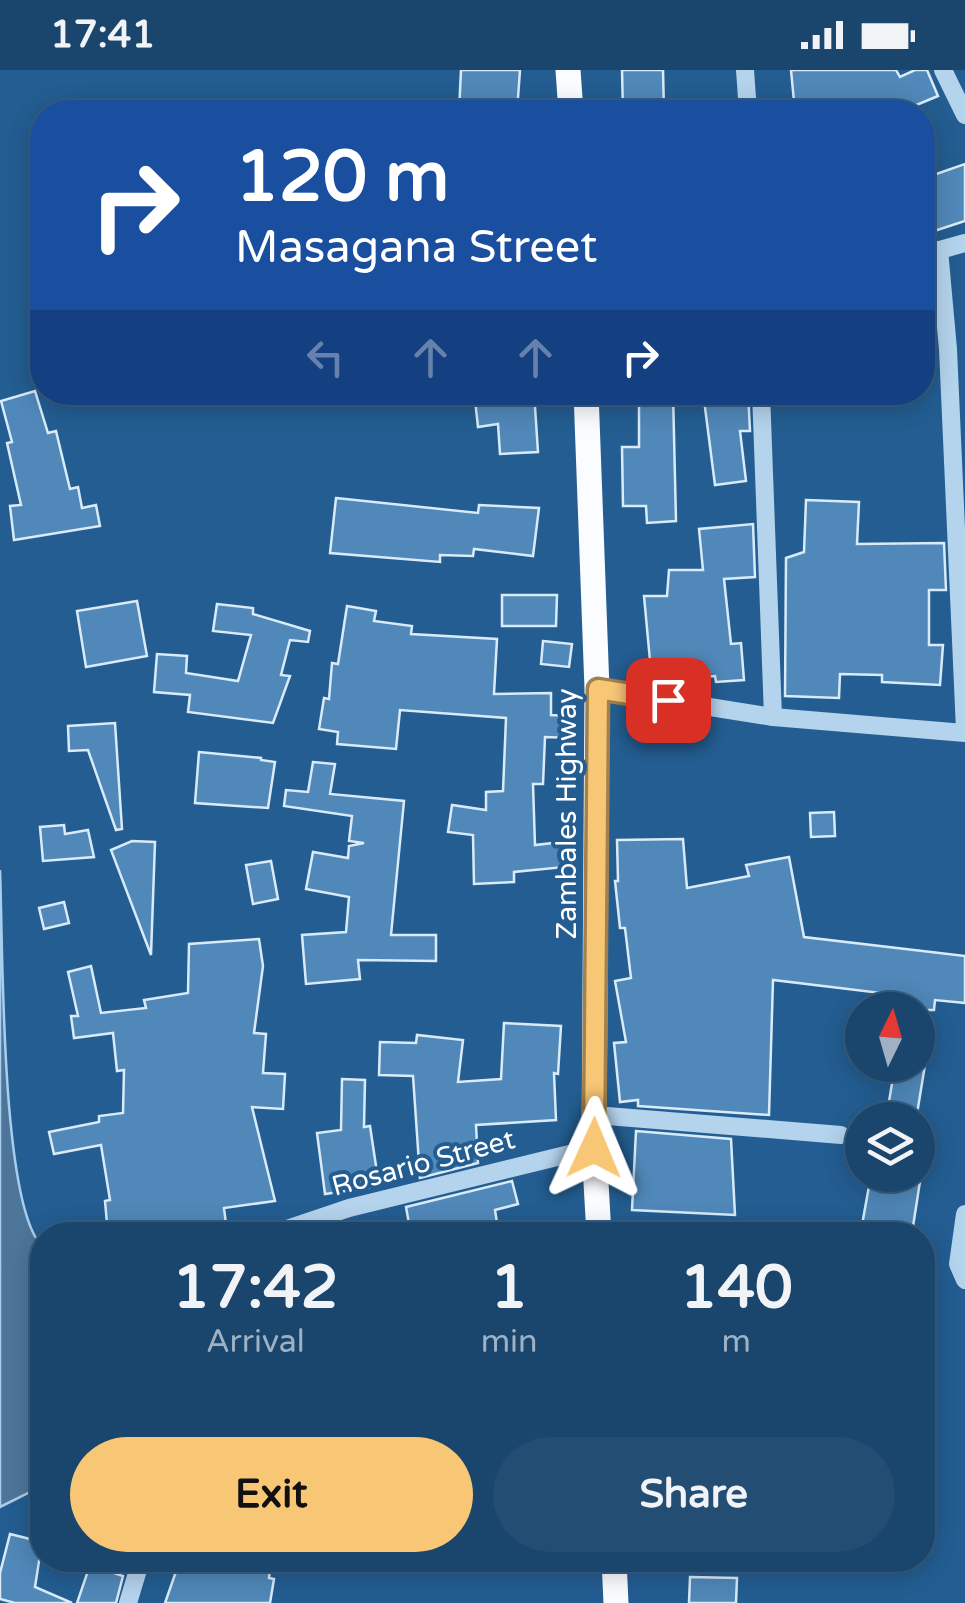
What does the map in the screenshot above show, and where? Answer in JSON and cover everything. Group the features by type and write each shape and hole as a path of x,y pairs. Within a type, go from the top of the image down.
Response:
{"main road":[{"path":"568,70 570,100"},
{"name":"Zambales Highway","path":"587,405 598,689 594,1148 598,1222"},
{"path":"615,1572 616,1603"}],"street":[{"path":"745,70 747,100"},
{"path":"943,70 965,115"},
{"path":"935,251 965,243"},
{"path":"598,689 773,717 965,732 956,350 935,268"},
{"path":"762,405 773,717"},
{"path":"595,1115 840,1135"},
{"name":"Rosario Street","path":"308,1222 349,1208 594,1148"},
{"path":"965,1214 958,1264 965,1280"},
{"path":"128,1603 138,1572"}],"water":[{"path":"0,870 6,1069 18,1180 30,1225 30,1492 0,1507"}],"building":[{"path":"461,70 520,70 518,100 460,100"},
{"path":"622,70 663,70 664,100 623,100"},
{"path":"791,70 896,70 900,77 915,70 927,70 938,96 928,100 794,100"},
{"path":"965,164 965,221 935,231 935,174"},
{"path":"30,392 30,405 39,405 48,433 56,431 70,489 78,487 82,508 96,505 100,526 14,540 10,506 21,505 7,443 12,442 1,401"},
{"path":"476,405 535,405 538,452 500,454 498,424 478,427"},
{"path":"639,405 673,405 676,521 647,523 646,506 623,506 622,447 639,447"},
{"path":"705,405 749,405 750,431 740,431 746,481 715,485"},
{"path":"336,498 478,513 479,505 539,508 533,556 474,549 473,556 440,555 440,562 330,553"},
{"path":"806,500 859,502 857,544 944,543 946,590 929,590 929,645 943,645 940,685 882,682 882,675 840,674 839,698 785,696 786,558 804,552"},
{"path":"753,524 755,577 724,579 731,644 741,643 744,680 716,682 715,676 652,682 644,596 667,596 669,570 703,570 699,529"},
{"path":"502,595 557,595 556,626 502,626"},
{"path":"137,601 147,656 86,667 77,611"},
{"path":"217,604 253,608 253,614 310,631 308,642 290,640 281,675 290,676 273,723 188,712 190,695 154,692 157,654 187,656 186,673 238,681 251,635 213,631"},
{"path":"347,606 376,611 374,621 412,626 411,634 497,639 494,694 551,693 551,715 574,716 572,738 545,737 543,784 533,784 535,845 562,842 565,867 514,872 514,882 474,884 473,835 448,832 452,805 486,810 486,792 503,791 506,718 400,710 396,749 337,744 338,732 319,729 324,698 329,699 332,663 338,664"},
{"path":"543,641 572,644 569,667 541,664"},
{"path":"115,723 122,829 116,830 88,750 69,751 68,726"},
{"path":"199,752 275,762 268,808 195,803"},
{"path":"313,762 335,764 330,794 404,801 391,935 436,935 436,961 358,960 360,979 306,984 302,935 346,932 349,897 306,889 313,852 348,858 349,846 364,843 349,841 352,816 284,806 286,790 308,792"},
{"path":"834,812 835,836 811,837 810,813"},
{"path":"64,825 65,834 88,830 94,857 43,861 40,827"},
{"path":"683,839 687,888 749,876 746,865 789,857 804,937 965,956 965,1003 935,1000 935,992 873,992 773,980 769,1115 638,1106 638,1100 620,1102 614,1043 626,1042 615,981 631,978 615,881 617,840"},
{"path":"132,841 155,842 151,955 111,850"},
{"path":"271,861 278,899 253,904 246,865"},
{"path":"64,902 69,923 44,929 39,908"},
{"path":"259,939 263,966 254,1033 266,1034 263,1073 285,1074 283,1109 252,1107 275,1201 224,1208 226,1222 107,1222 105,1201 110,1200 101,1145 54,1154 49,1132 99,1122 99,1116 123,1113 124,1070 117,1071 113,1033 74,1038 71,1016 78,1016 68,972 91,966 101,1013 146,1008 144,1000 188,993 189,944"},
{"path":"504,1023 561,1026 558,1074 554,1073 556,1120 476,1125 478,1163 420,1178 413,1076 379,1075 380,1042 416,1043 417,1035 463,1040 458,1082 501,1079"},
{"path":"342,1079 365,1080 364,1127 370,1126 379,1186 325,1194 317,1133 341,1130"},
{"path":"892,1082 922,1082 919,1102 889,1102"},
{"path":"636,1131 731,1139 735,1215 632,1210"},
{"path":"512,1181 518,1204 495,1210 497,1222 409,1222 406,1207"},
{"path":"868,1192 918,1192 914,1222 863,1222"},
{"path":"10,1534 30,1539 30,1572 37,1572 35,1587 72,1603 15,1603 0,1599 0,1573"},
{"path":"88,1572 123,1576 116,1603 77,1603"},
{"path":"176,1572 270,1572 269,1578 274,1579 270,1603 165,1603"},
{"path":"690,1577 737,1578 736,1603 689,1603"}],"route":[{"path":"594,1148 598,689 668,700"}]}
